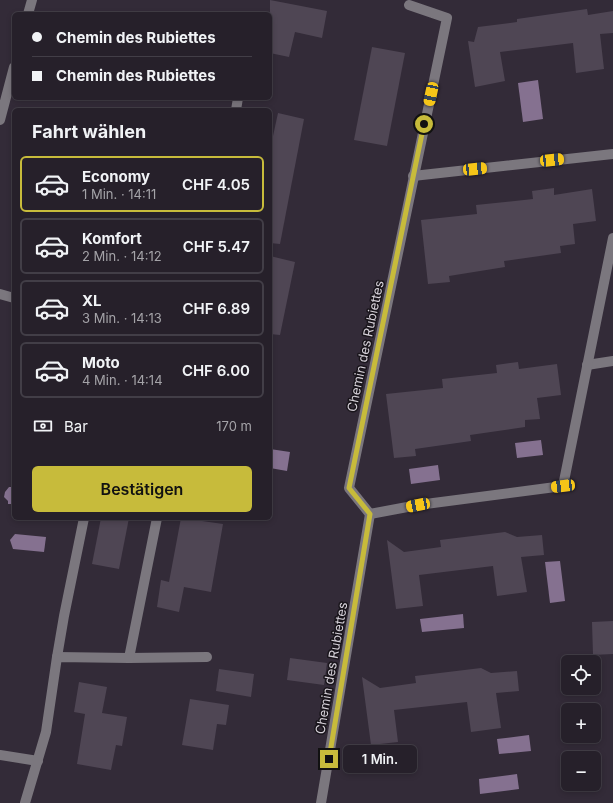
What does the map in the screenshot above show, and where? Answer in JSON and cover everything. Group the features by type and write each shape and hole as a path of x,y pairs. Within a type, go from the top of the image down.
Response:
{"street":[{"path":"29,12 32,0"},
{"name":"Chemin des Rubiettes","path":"321,803 370,514 349,488 447,18 409,5"},
{"path":"0,120 12,75"},
{"path":"413,176 613,154"},
{"path":"370,514 418,505 563,486 613,238"},
{"path":"0,294 12,297"},
{"path":"587,365 613,361"},
{"path":"25,803 46,732 64,616 84,520"},
{"path":"129,658 157,520"},
{"path":"57,657 207,657"},
{"path":"0,755 38,761"}],"shaded area":[{"path":"538,80 543,119 523,122 518,83"},
{"path":"541,440 543,455 517,458 515,443"},
{"path":"272,449 290,452 287,471 272,468"},
{"path":"438,465 440,480 411,484 409,469"},
{"path":"9,487 12,487 12,504 8,504 8,501 4,497 5,492"},
{"path":"15,534 46,537 44,552 13,549 10,540"},
{"path":"560,561 565,601 550,603 545,562"},
{"path":"463,614 464,628 422,632 420,619"},
{"path":"529,735 531,751 499,754 497,739"},
{"path":"517,774 519,789 480,794 479,779"}],"building":[{"path":"270,0 327,11 322,38 295,32 289,57 272,53 272,12 270,12"},
{"path":"587,9 588,15 613,11 613,33 600,34 604,69 576,73 573,43 500,52 505,81 475,87 468,41 474,42 478,27 517,22 517,19"},
{"path":"372,47 405,53 387,146 354,140"},
{"path":"278,113 304,119 280,244 272,243 272,141"},
{"path":"554,188 554,195 592,189 596,221 573,224 575,244 560,246 561,253 504,261 505,267 449,276 450,282 428,284 421,220 477,214 476,205 533,199 532,191"},
{"path":"272,256 295,262 280,335 272,334"},
{"path":"518,362 519,369 557,364 561,395 537,398 540,419 525,420 525,427 470,435 471,441 415,449 416,456 394,458 386,394 443,388 442,379 497,373 496,365"},
{"path":"101,520 129,520 119,569 92,564"},
{"path":"181,520 195,520 223,524 211,592 184,587 179,612 157,607 161,580 169,582"},
{"path":"505,532 517,537 542,535 544,555 521,557 527,592 497,596 493,566 419,575 423,606 396,609 387,540 404,552 441,547 440,540"},
{"path":"613,621 613,654 593,655 592,622"},
{"path":"290,658 327,663 324,685 287,680"},
{"path":"481,668 491,673 517,671 519,691 496,693 501,728 471,732 467,702 394,710 398,742 371,745 362,677 380,688 416,683 415,676"},
{"path":"219,669 254,674 251,697 216,691"},
{"path":"79,682 107,687 102,713 127,717 122,746 116,745 111,770 77,764 85,714 74,712"},
{"path":"190,699 229,705 226,725 217,724 213,750 182,745"}],"route":[{"path":"329,759 370,514 349,488 424,124"}]}
